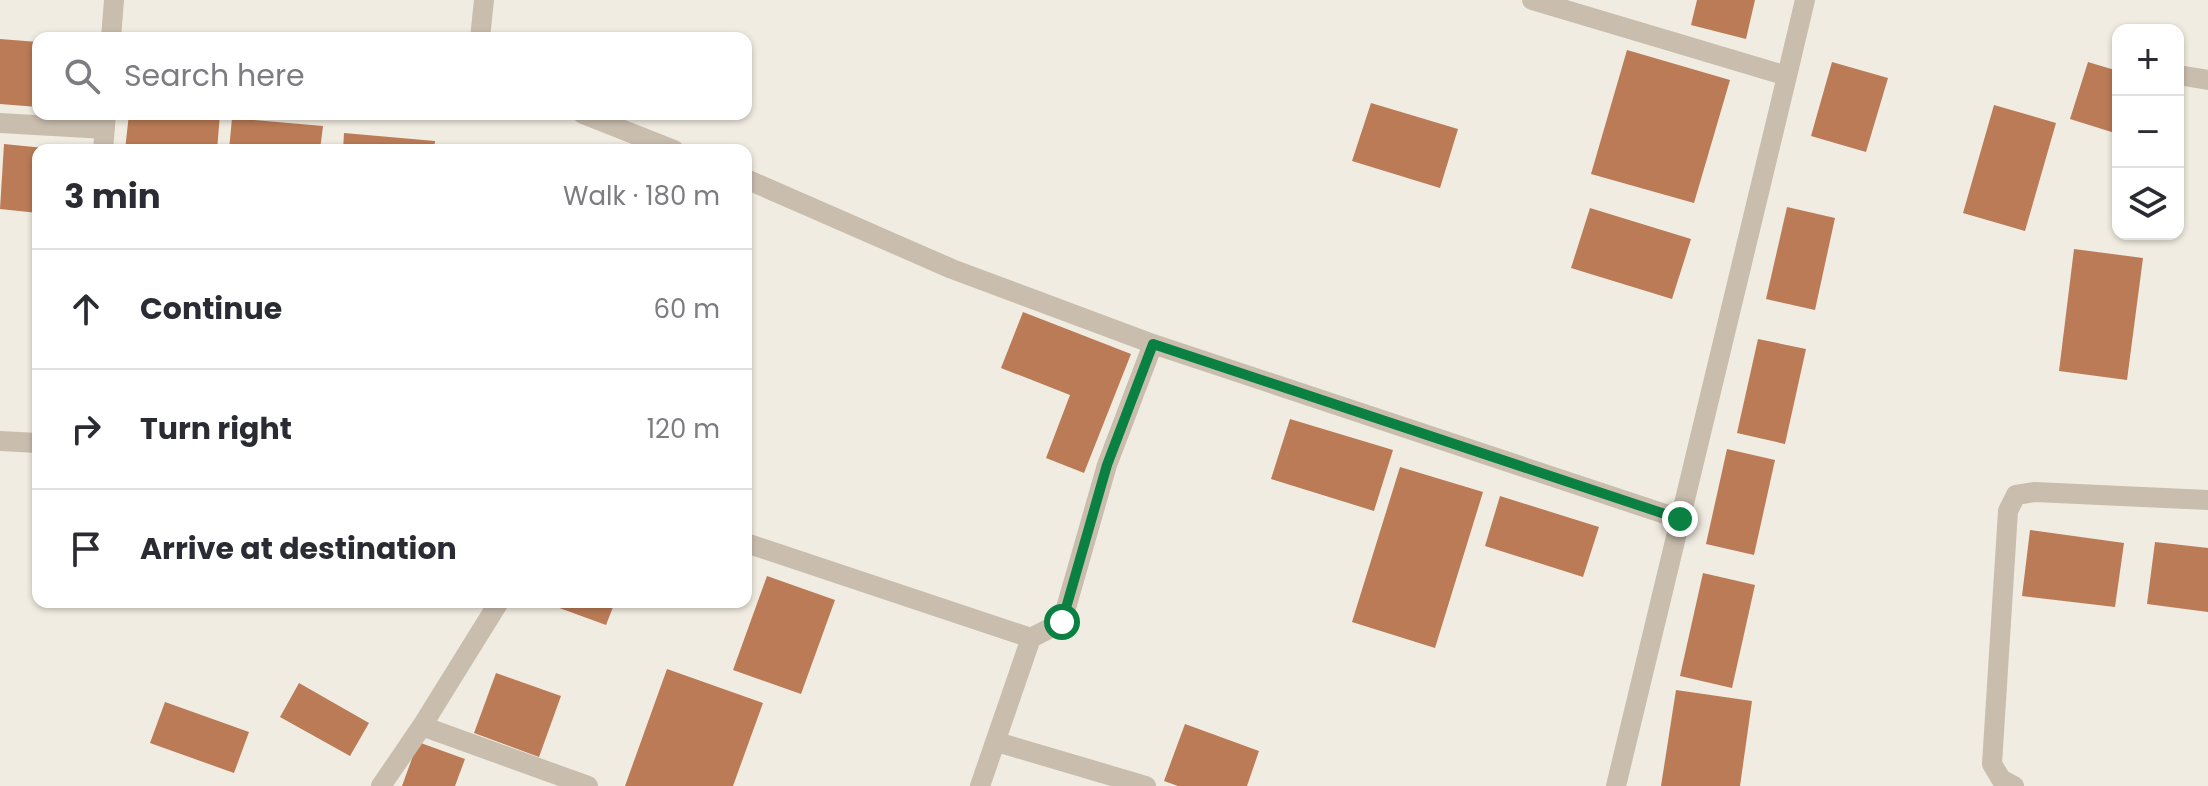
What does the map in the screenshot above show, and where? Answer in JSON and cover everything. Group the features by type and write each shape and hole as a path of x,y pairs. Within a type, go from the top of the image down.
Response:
{"street":[{"path":"111,32 114,0"},
{"path":"481,32 484,0"},
{"path":"1532,0 1787,76"},
{"path":"1616,786 1805,0"},
{"path":"2184,76 2208,80"},
{"path":"598,120 659,144"},
{"path":"0,123 105,131"},
{"path":"752,182 952,269 1153,344 1680,519"},
{"path":"980,786 1031,638 1062,622 1107,465 1153,344"},
{"path":"0,441 32,443"},
{"path":"2014,786 2001,779 1992,764 2008,511 2016,495 2035,492 2208,500"},
{"path":"752,545 1031,638"},
{"path":"381,786 495,608"},
{"path":"422,726 588,786"},
{"path":"997,742 1146,786"}],"building":[{"path":"1697,0 1755,0 1746,39 1691,25"},
{"path":"0,39 32,42 32,107 0,104"},
{"path":"1627,50 1730,80 1694,203 1591,174"},
{"path":"1832,62 1888,78 1866,152 1811,136"},
{"path":"2088,62 2112,69 2112,132 2070,119"},
{"path":"1371,103 1458,129 1440,188 1352,161"},
{"path":"1994,105 2056,123 2025,231 1963,213"},
{"path":"128,120 220,120 218,144 126,144"},
{"path":"232,120 323,126 321,144 230,144"},
{"path":"344,133 435,141 435,144 343,144"},
{"path":"4,144 32,147 32,212 0,209"},
{"path":"1787,207 1835,218 1815,310 1766,299"},
{"path":"1590,208 1691,239 1672,299 1571,268"},
{"path":"2074,249 2143,258 2127,380 2059,371"},
{"path":"1023,312 1131,354 1084,473 1046,458 1070,395 1001,368"},
{"path":"1758,339 1806,349 1785,444 1737,433"},
{"path":"1290,419 1393,450 1374,511 1271,479"},
{"path":"1727,449 1775,460 1754,555 1706,544"},
{"path":"1400,467 1483,492 1435,648 1352,622"},
{"path":"1500,496 1599,527 1583,577 1485,546"},
{"path":"2030,530 2124,543 2115,607 2022,596"},
{"path":"2155,542 2208,548 2208,612 2147,604"},
{"path":"1703,573 1755,585 1732,688 1680,676"},
{"path":"767,576 835,600 801,694 733,670"},
{"path":"559,608 613,608 606,625"},
{"path":"667,669 763,703 733,786 625,786"},
{"path":"496,673 561,696 539,757 474,733"},
{"path":"299,683 369,723 350,756 280,717"},
{"path":"1676,690 1752,701 1740,786 1661,786"},
{"path":"165,702 249,732 234,773 150,743"},
{"path":"1185,724 1259,751 1247,786 1178,786 1164,781"},
{"path":"418,742 465,759 455,786 402,786"}],"route":[{"path":"1062,622 1107,465 1153,344 1680,519"}]}
